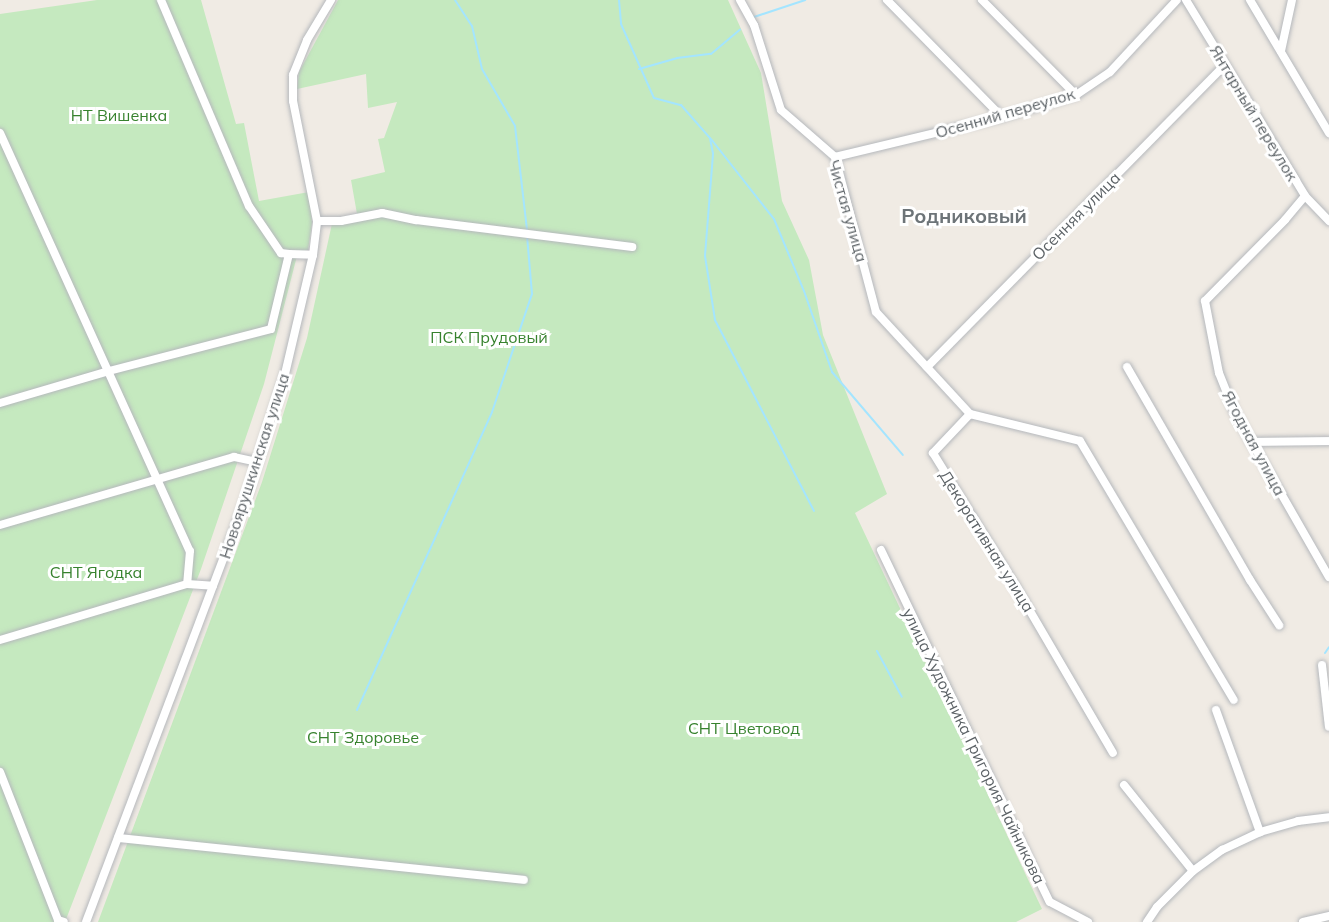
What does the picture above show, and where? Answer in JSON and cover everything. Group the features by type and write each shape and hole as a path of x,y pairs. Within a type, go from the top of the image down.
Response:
{"street":[{"path":"161,0 249,206 281,253 313,255"},
{"name":"Новоярушкинская улица","path":"86,922 213,586 285,374 313,255 317,221 292,90 293,75 307,40 331,0"},
{"name":"Чистая улица","path":"740,0 754,25 781,110 835,157 876,312 890,330 970,414"},
{"path":"887,0 1002,117"},
{"path":"982,0 1076,95"},
{"name":"Осенний переулок","path":"835,157 1002,117 1076,95 1110,72 1177,0"},
{"name":"Янтарный переулок","path":"1186,0 1305,196 1329,221"},
{"path":"1250,0 1329,133"},
{"path":"1281,51 1293,0"},
{"name":"Осенняя улица","path":"927,367 1225,65"},
{"path":"0,133 190,551 187,584"},
{"name":"Ягодная улица","path":"1305,196 1285,220 1205,302 1219,373 1251,442 1329,577"},
{"path":"317,221 341,221 382,213 416,220 632,247"},
{"path":"0,403 109,371 271,329 289,254"},
{"path":"1127,368 1250,580 1279,625"},
{"path":"970,414 1080,441 1234,700"},
{"name":"Декоративная улица","path":"970,414 933,453 1016,587 1113,753"},
{"path":"1251,442 1329,441"},
{"path":"0,525 234,457 257,462"},
{"name":"улица Художника Григория Чайникова","path":"881,550 1050,902 1088,922"},
{"path":"0,640 187,584 213,586"},
{"path":"1322,665 1329,727"},
{"path":"1216,710 1260,832"},
{"path":"0,772 59,921"},
{"path":"1124,785 1193,871"},
{"path":"1147,922 1157,907 1193,871 1222,850 1260,832 1298,821 1329,817"},
{"path":"118,838 524,880"},
{"path":"1303,922 1329,916"}],"green space":[{"path":"97,0 201,0 236,124 244,123 259,201 309,192 312,223 308,250 298,252 264,384 201,569 65,922 0,922 0,14"},
{"path":"338,0 728,0 761,73 782,201 809,260 823,335 887,494 855,513 1042,909 1016,922 98,922 262,482 307,338 333,219 357,214 351,180 385,172 378,139 384,138 397,102 368,108 366,74 297,89 299,72"}],"waterway":[{"path":"455,0 472,26 482,69 515,126 527,230"},
{"path":"619,0 621,24 654,98 681,105 710,138 713,154 705,256 715,320 814,511"},
{"path":"754,17 805,0"},
{"path":"639,69 677,58 711,54 740,30"},
{"path":"711,139 774,219 804,291 832,372 903,455"},
{"path":"357,710 492,412 532,294 527,236"},
{"path":"1325,653 1329,647"},
{"path":"877,651 902,697"}],"district":[{"name":"Родниковый","path":"964,215"}],"park label":[{"name":"НТ Вишенка","path":"119,115"},
{"name":"ПСК Прудовый","path":"489,337"},
{"name":"СНТ Ягодка","path":"96,572"},
{"name":"СНТ Цветовод","path":"744,728"},
{"name":"СНТ Здоровье","path":"363,737"}]}
